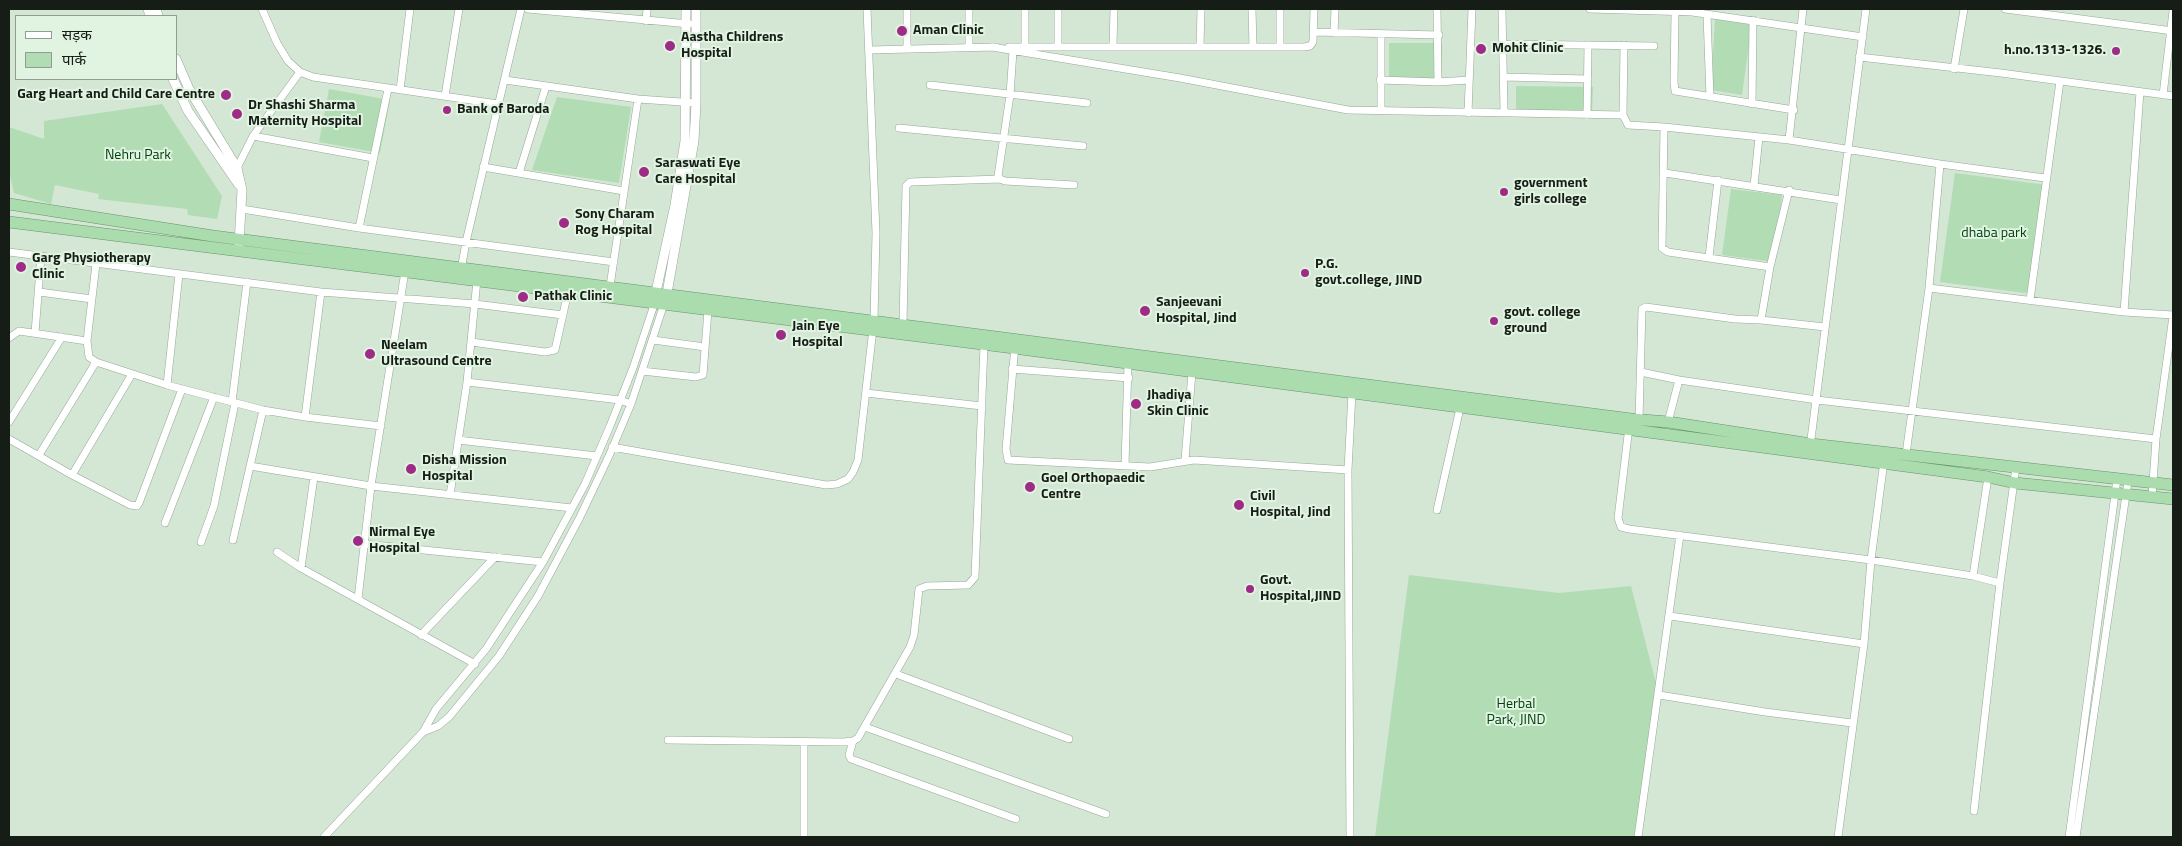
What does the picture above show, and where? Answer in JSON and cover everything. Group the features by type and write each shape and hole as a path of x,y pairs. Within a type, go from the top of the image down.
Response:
{"highway":[{"path":"9,204 239,245 405,271 460,273 477,280 568,292 661,298 874,326 984,345 1015,343 1633,423 1885,458 2016,483 2173,499"},
{"path":"9,222 239,245 460,273 610,286 708,310 874,326 904,324 1128,363 1192,372 1460,408 1633,423 1668,422 1810,449"},
{"path":"1885,458 1906,454 2153,482 2173,486"}],"street":[{"path":"262,9 284,54 300,72 313,77 498,104"},
{"path":"400,90 410,9"},
{"path":"445,96 459,9"},
{"path":"460,273 521,9"},
{"path":"528,9 697,25"},
{"path":"646,21 647,9"},
{"path":"686,9 691,103"},
{"path":"423,732 438,726 449,717 499,656 530,607 580,519 630,404 652,340 661,298 691,103 697,25 696,9"},
{"path":"612,447 826,485 848,480 858,460 874,326 876,233 867,9"},
{"path":"907,9 907,49"},
{"path":"969,9 969,47"},
{"path":"1025,9 1025,47"},
{"path":"1058,9 1058,46"},
{"path":"1113,46 1114,9"},
{"path":"1200,46 1202,9"},
{"path":"1252,9 1253,47"},
{"path":"1280,9 1280,47"},
{"path":"869,50 1058,46 1310,46 1313,42 1314,9"},
{"path":"1334,33 1335,9"},
{"path":"1437,9 1439,35 1438,82"},
{"path":"1468,113 1472,9"},
{"path":"1502,9 1504,112"},
{"path":"1590,9 1653,10 1707,15 1863,37"},
{"path":"1789,140 1794,110 1804,9"},
{"path":"1810,449 1866,9"},
{"path":"1954,69 1964,9"},
{"path":"2004,9 2033,11 2172,30"},
{"path":"2162,95 2173,11"},
{"path":"1675,12 1674,87 1676,91 1794,110"},
{"path":"1707,15 1710,97"},
{"path":"1752,20 1752,104"},
{"path":"1314,32 1439,35"},
{"path":"1380,111 1381,35"},
{"path":"1503,44 1654,46"},
{"path":"1587,115 1588,45"},
{"path":"1624,46 1624,115 1628,125 1789,140 1940,164 2046,178"},
{"path":"992,47 1180,78 1327,106 1380,111 1624,115"},
{"path":"1000,179 998,172 1010,95 1013,51"},
{"path":"1859,58 2173,96"},
{"path":"178,64 189,89 237,168 242,190 239,245"},
{"path":"237,168 253,136 300,72"},
{"path":"1504,77 1588,79"},
{"path":"173,80 188,111 242,190"},
{"path":"505,80 638,100 691,103"},
{"path":"1380,80 1438,82 1469,80"},
{"path":"2030,300 2060,81"},
{"path":"930,85 1087,103"},
{"path":"519,173 546,86"},
{"path":"359,228 388,89"},
{"path":"2124,312 2140,92"},
{"path":"610,286 638,100"},
{"path":"1664,127 1665,173 1662,248 1668,252 1770,267"},
{"path":"899,128 1083,146"},
{"path":"253,136 373,158"},
{"path":"1754,186 1759,138"},
{"path":"1906,454 1929,288 1940,164"},
{"path":"483,167 624,191"},
{"path":"1665,173 1790,190 1841,200"},
{"path":"904,324 906,186 910,182 1000,179 1074,185"},
{"path":"1710,257 1718,180"},
{"path":"1761,320 1770,267 1790,190"},
{"path":"242,209 359,228 614,262"},
{"path":"9,252 321,292 475,304 563,315"},
{"path":"35,333 41,256"},
{"path":"96,264 87,341 89,357 96,362 167,385 263,410 381,426"},
{"path":"358,599 371,486 405,271"},
{"path":"167,385 179,274"},
{"path":"450,495 467,382 477,280"},
{"path":"201,542 214,506 233,402 247,282"},
{"path":"1929,288 2124,312 2173,316 2156,439 2152,496"},
{"path":"38,292 92,298"},
{"path":"305,417 321,292"},
{"path":"471,342 551,352 555,350 558,346 568,292"},
{"path":"324,837 423,732 436,709 475,664 543,562 597,456 661,298"},
{"path":"1825,327 1642,308 1641,372 1618,522 1621,527 1871,560 1972,576 2000,583"},
{"path":"642,371 703,375 708,310"},
{"path":"9,338 19,331 87,341"},
{"path":"9,422 62,337"},
{"path":"652,340 705,347"},
{"path":"1015,343 1006,449 1008,460 1125,466 1158,466 1185,460 1348,470"},
{"path":"984,345 975,577 968,585 927,586 919,589 912,641 896,674 864,727 853,741 849,754 851,759 1016,819"},
{"path":"39,455 96,362"},
{"path":"1125,466 1128,363"},
{"path":"1012,369 1129,378"},
{"path":"1185,460 1192,372"},
{"path":"1641,372 1679,380 1817,400 2156,439"},
{"path":"72,475 132,374"},
{"path":"1668,422 1679,380"},
{"path":"467,382 620,400 630,404"},
{"path":"9,439 72,475 130,505 136,506 139,503 182,389"},
{"path":"866,393 982,406"},
{"path":"1350,837 1348,470 1352,393"},
{"path":"165,523 214,397"},
{"path":"1437,510 1460,408"},
{"path":"233,540 263,410"},
{"path":"458,440 597,456"},
{"path":"1838,837 1864,644 1871,560 1885,458"},
{"path":"250,466 371,486 572,508"},
{"path":"1974,811 2000,583 2016,483 2016,467"},
{"path":"301,568 314,477"},
{"path":"1972,576 1988,477"},
{"path":"2069,837 2123,480"},
{"path":"2076,837 2123,480"},
{"path":"1638,837 1680,535"},
{"path":"364,544 543,562"},
{"path":"277,552 301,568 421,636 475,664"},
{"path":"421,636 495,558"},
{"path":"518,600 530,607"},
{"path":"1670,616 1864,644"},
{"path":"896,674 1068,739"},
{"path":"1659,695 1765,712 1852,723"},
{"path":"864,727 1106,814"},
{"path":"668,740 853,741"},
{"path":"804,742 804,837"}],"green space":[{"path":"1715,18 1752,23 1742,95 1711,90"},
{"path":"1389,43 1442,43 1442,79 1389,79"},
{"path":"1516,86 1593,87 1592,112 1516,111"},
{"path":"329,89 390,100 380,153 319,142"},
{"path":"557,97 631,107 619,183 532,170"},
{"name":"Nehru Park","path":"162,104 222,196 217,219 188,215 187,209 98,199 99,194 55,185 51,204 14,193 9,171 9,127 44,139 44,121"},
{"name":"dhaba park","path":"1955,173 2047,185 2033,294 1940,282"},
{"path":"1731,189 1782,195 1774,262 1722,255"},
{"name":"Herbal Park, JIND","path":"1409,575 1559,593 1631,586 1659,695 1638,837 1375,837"}],"place":[{"name":"Aman Clinic","path":"902,31"},
{"name":"Aastha Childrens Hospital","path":"670,46"},
{"name":"Mohit Clinic","path":"1481,49"},
{"name":"h.no.1313-1326.","path":"2116,51"},
{"name":"Garg Heart and Child Care Centre","path":"226,95"},
{"name":"Bank of Baroda","path":"447,110"},
{"name":"Dr Shashi Sharma Maternity Hospital","path":"237,114"},
{"name":"Saraswati Eye Care Hospital","path":"644,172"},
{"name":"government girls college","path":"1504,192"},
{"name":"Sony Charam Rog Hospital","path":"564,223"},
{"name":"Garg Physiotherapy Clinic","path":"21,267"},
{"name":"P.G. govt.college, JIND","path":"1305,273"},
{"name":"Pathak Clinic","path":"523,297"},
{"name":"Sanjeevani Hospital, Jind","path":"1145,311"},
{"name":"govt. college ground","path":"1494,321"},
{"name":"Jain Eye Hospital","path":"781,335"},
{"name":"Neelam Ultrasound Centre","path":"370,354"},
{"name":"Jhadiya Skin Clinic","path":"1136,404"},
{"name":"Disha Mission Hospital","path":"411,469"},
{"name":"Goel Orthopaedic Centre","path":"1030,487"},
{"name":"Civil Hospital, Jind","path":"1239,505"},
{"name":"Nirmal Eye Hospital","path":"358,541"},
{"name":"Govt. Hospital,JIND","path":"1250,589"}]}
